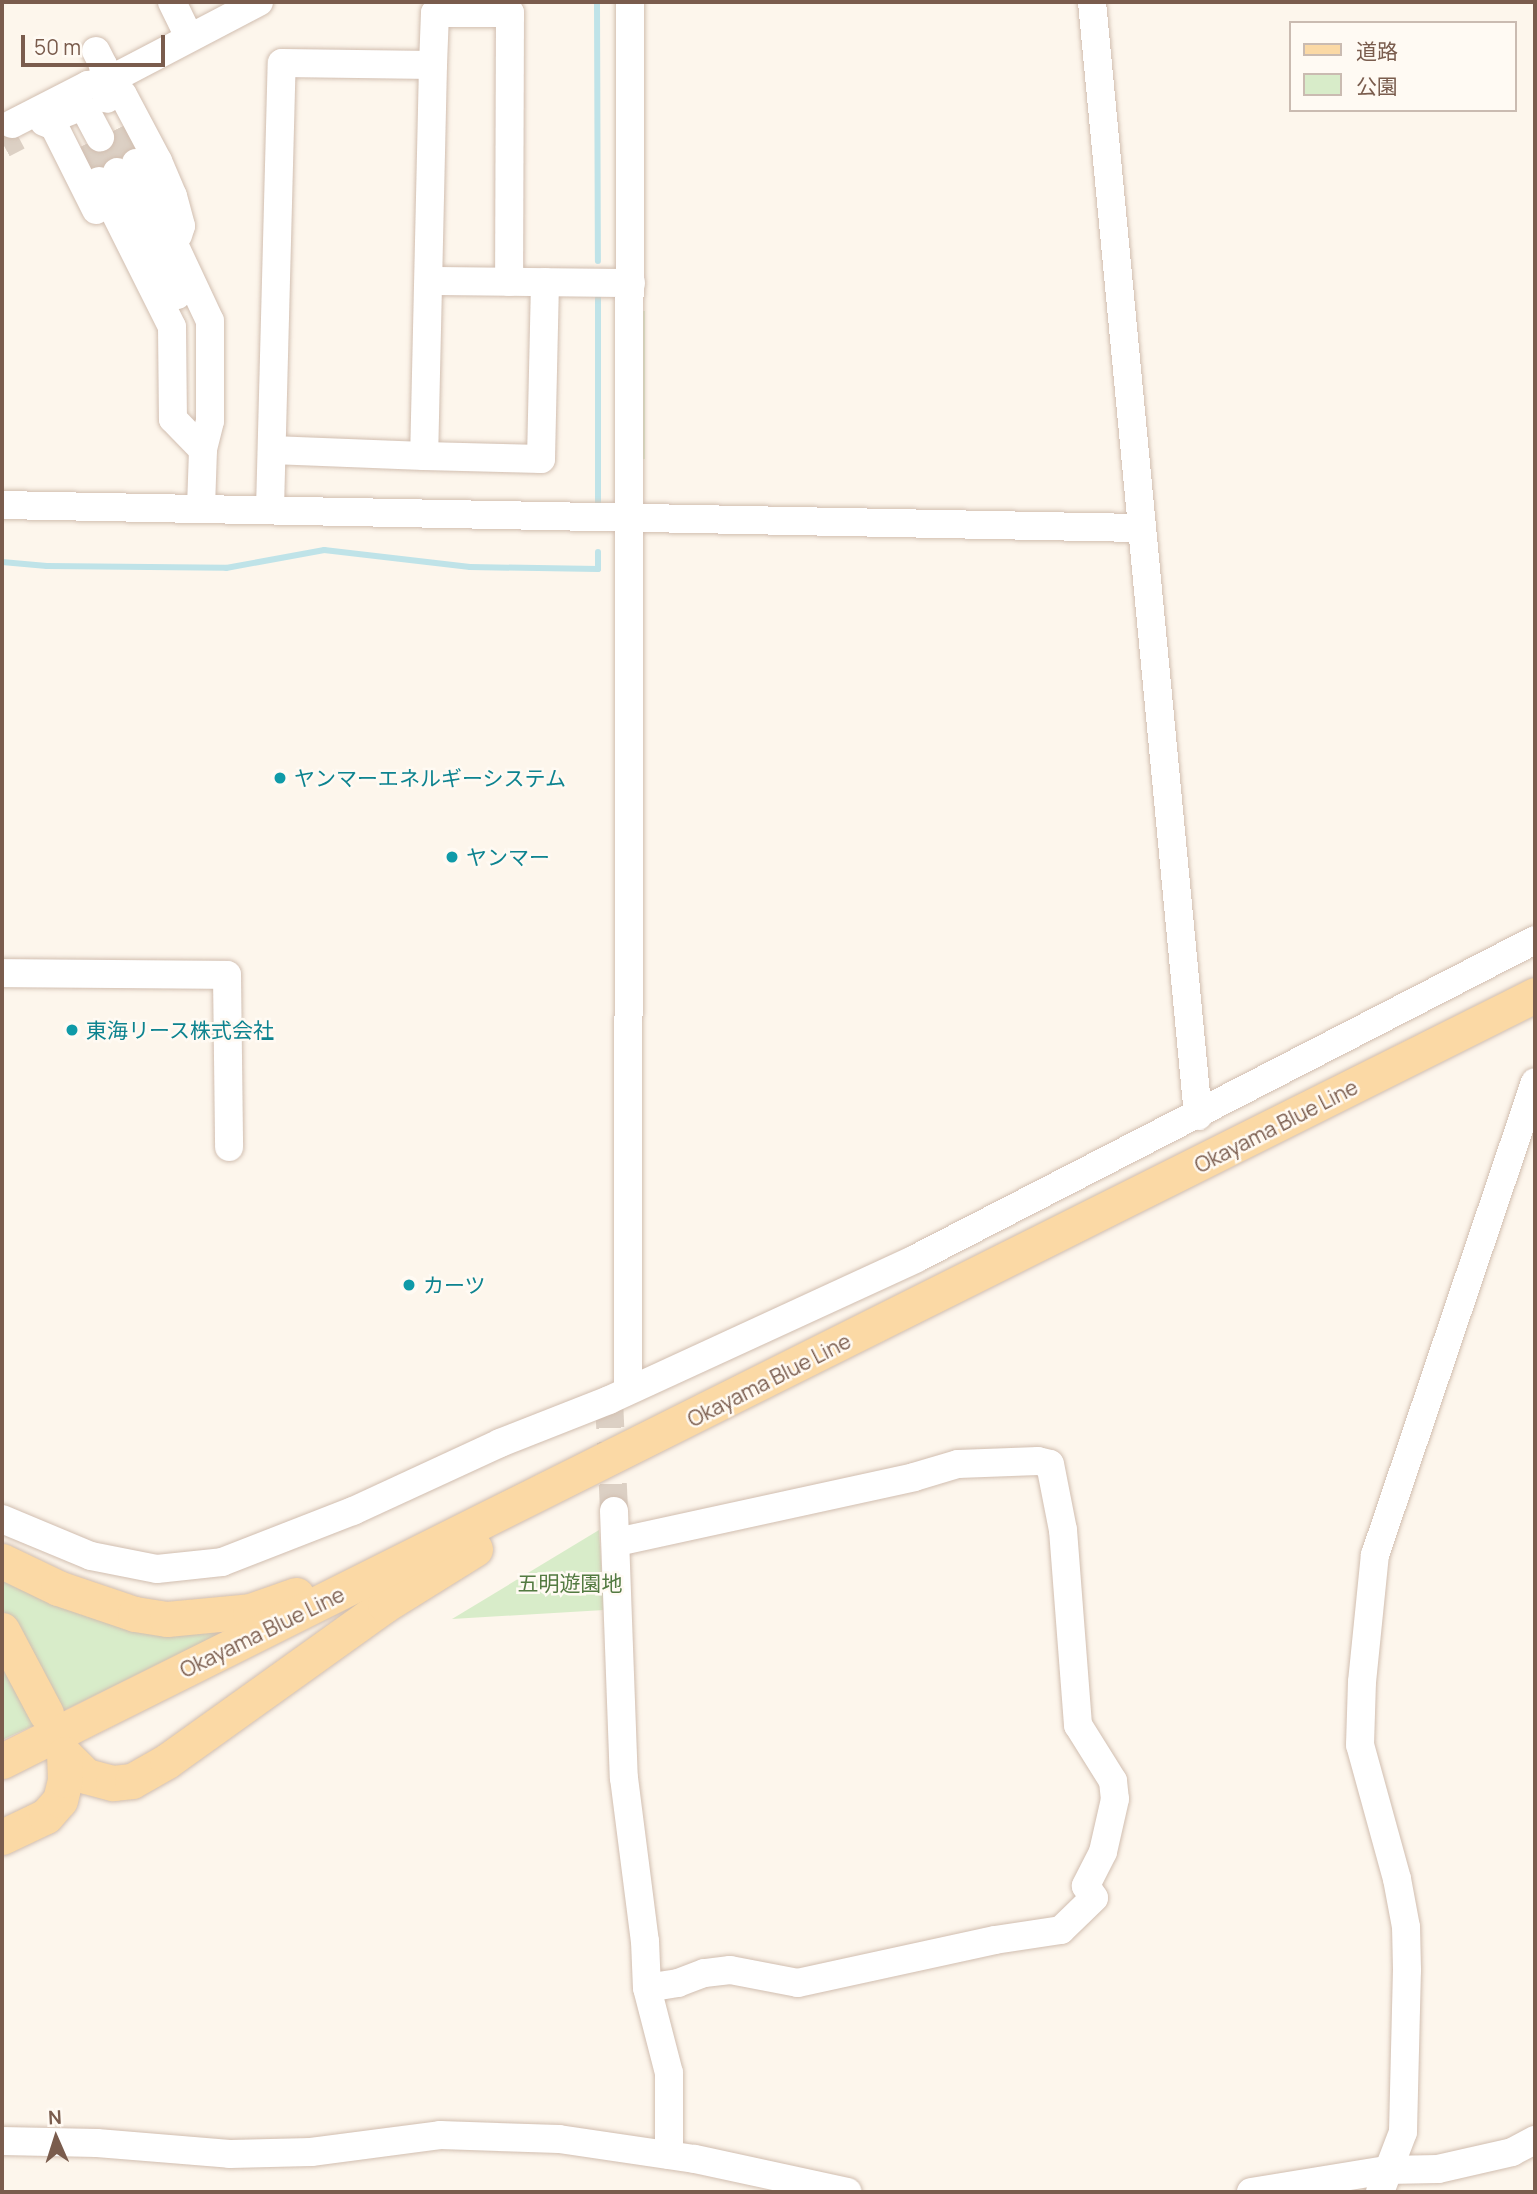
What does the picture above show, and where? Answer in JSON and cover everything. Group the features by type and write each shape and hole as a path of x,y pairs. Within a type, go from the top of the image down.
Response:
{"main road":[{"name":"Okayama Blue Line","path":"2,1761 650,1440 1535,996"},
{"path":"2,1837 46,1816 60,1800 65,1780 64,1754 86,1776 113,1783 132,1781 167,1761 385,1605 650,1440"},
{"path":"2,1561 58,1588 135,1614 167,1619 250,1611 299,1594 372,1578"},
{"path":"2,1630 46,1713"}],"street":[{"path":"172,2 189,37"},
{"path":"9,137 88,85 104,83 259,2"},
{"path":"628,1390 630,2"},
{"path":"1092,2 1198,1116"},
{"path":"424,456 435,13 510,13 509,282"},
{"path":"9,137 59,116 86,111 100,137 110,110 103,65 96,51"},
{"path":"270,509 282,64 433,65"},
{"path":"104,83 123,95 173,196 181,226 175,245"},
{"path":"59,116 54,127 104,225 120,245 138,260"},
{"path":"117,172 175,245 210,321 210,421 203,450 201,508"},
{"path":"117,172 138,260 172,327 173,419 203,450"},
{"path":"117,172 190,323 191,419 203,450"},
{"path":"429,281 631,283"},
{"path":"272,450 541,459 545,282"},
{"path":"2,505 1140,528"},
{"path":"2,1519 92,1556 157,1569 222,1562 353,1511 500,1443 628,1390 915,1259 1198,1116 1535,940"},
{"path":"2,973 228,975 229,1147"},
{"path":"1384,2181 1403,2132 1406,1948 1397,1880 1360,1745 1362,1682 1375,1555 1535,1082"},
{"path":"617,1542 958,1464 1038,1461 1050,1464 1063,1530 1078,1725 1100,1765 1113,1781 1115,1799 1103,1852 1086,1886 1094,1898 1061,1930 995,1940 798,1983 730,1970 704,1973 678,1983 647,1988"},
{"path":"614,1511 624,1777 645,1941 647,1988 668,2073 669,2155"},
{"path":"2,2141 97,2143 230,2154 311,2152 440,2135 559,2139 669,2155 848,2192"},
{"path":"1251,2192 1384,2181 1513,2152 1535,2140"}],"green space":[{"path":"641,311 645,311 645,459 641,459"},
{"name":"五明遊園地","path":"599,1530 604,1610 452,1619"},
{"path":"2,1570 229,1629 59,1713 27,1648 2,1608"},
{"path":"2,1653 37,1724 2,1740"}],"waterway":[{"path":"597,2 598,261"},
{"path":"598,298 598,510"},
{"path":"2,562 47,566 226,568 324,550 470,567 598,569 598,552"}],"tunnel":[{"path":"119,128 136,163"},
{"path":"3,144 18,136"},
{"path":"100,137 117,172"},
{"path":"82,146 99,181"},
{"path":"609,1400 614,1511"}],"place":[{"name":"ヤンマーエネルギーシステム","path":"280,778"},
{"name":"ヤンマー","path":"452,857"},
{"name":"東海リース株式会社","path":"72,1030"},
{"name":"カーツ","path":"409,1285"}]}
